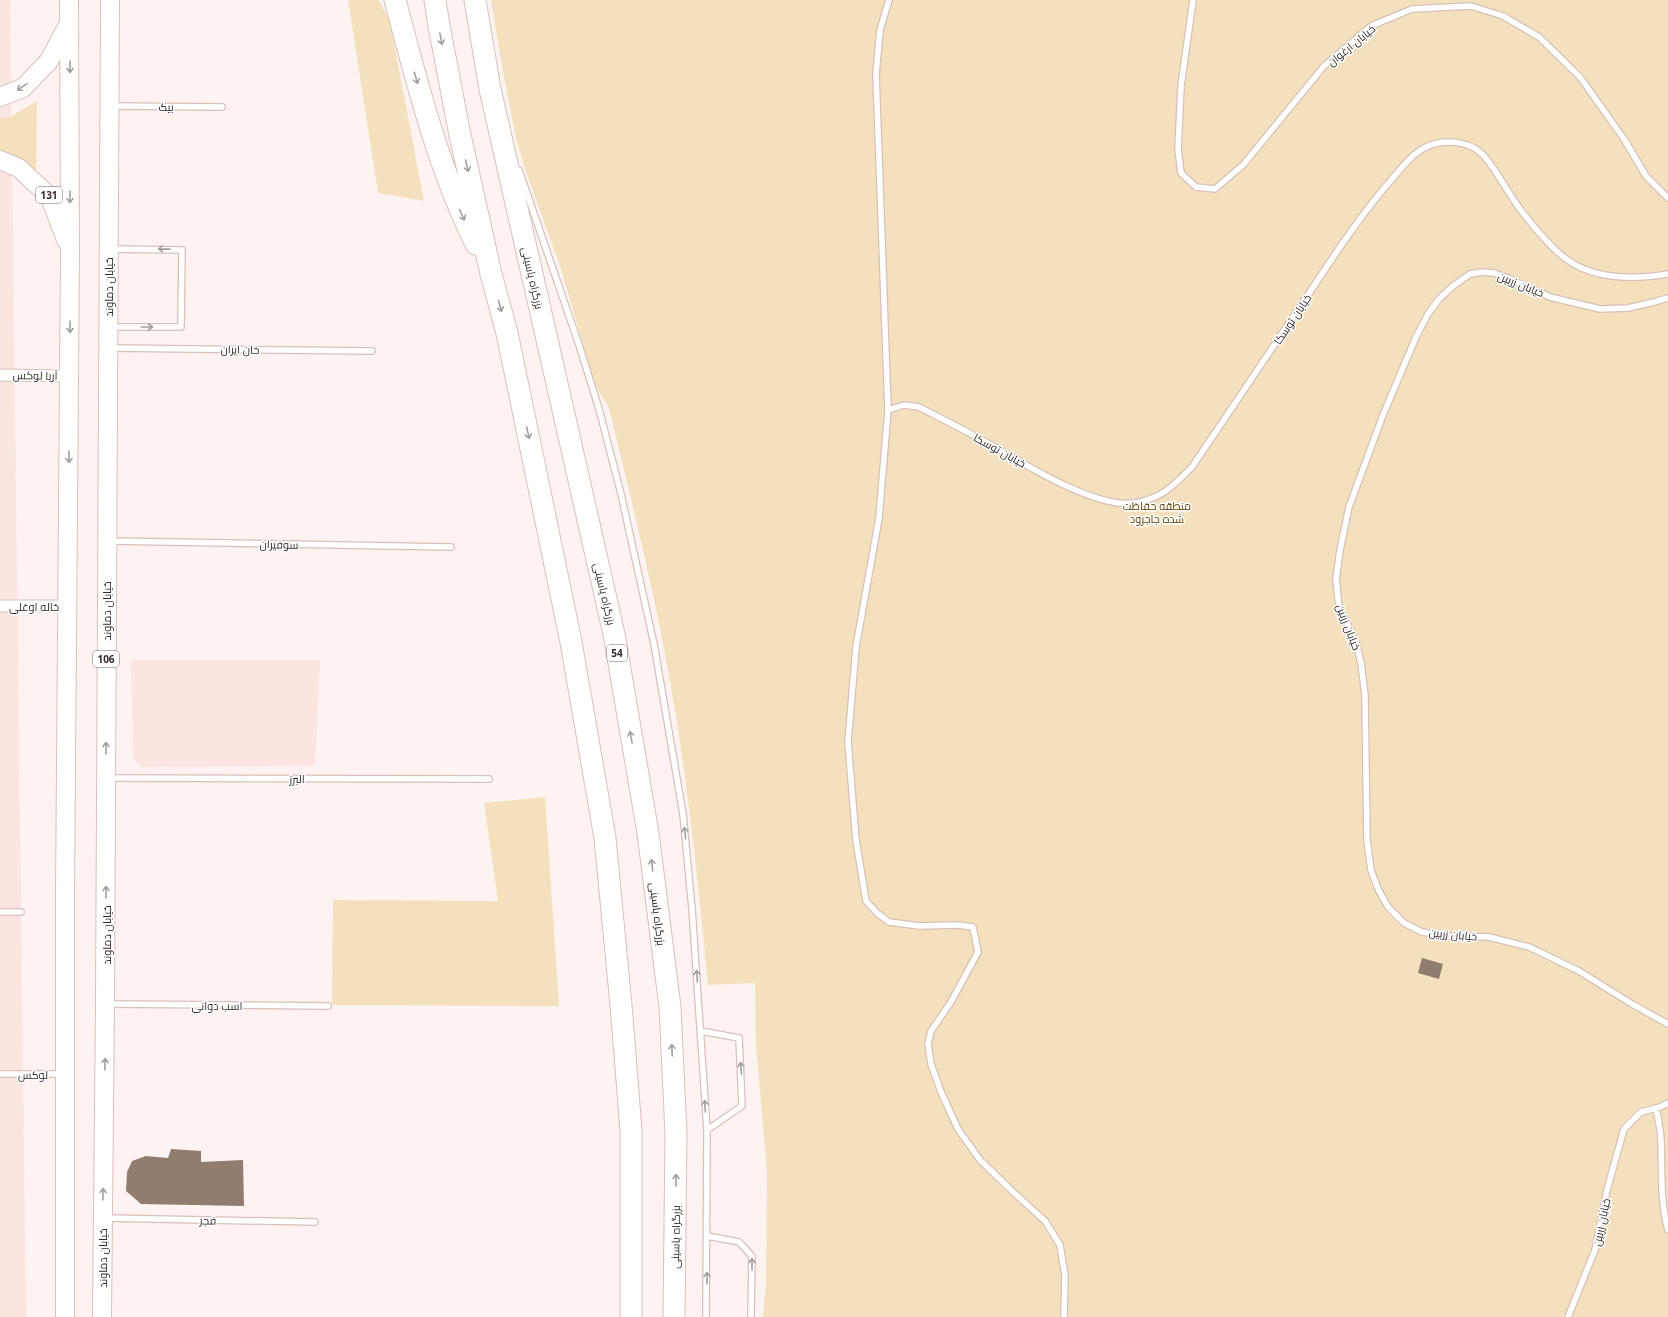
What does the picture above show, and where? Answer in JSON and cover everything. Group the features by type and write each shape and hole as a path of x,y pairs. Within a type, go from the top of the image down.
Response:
{"highway":[{"path":"395,0 428,122 448,182 464,220 491,274"},
{"path":"435,0 460,135 491,274 507,333 571,642 605,838 631,1130 631,1317"},
{"name":"بزرگراه یاسینی","path":"475,0 490,89 614,634 648,833 670,1008 676,1134 674,1317"}],"main road":[{"path":"65,1317 70,252 69,0"},
{"name":"خیابان دماوند","path":"102,1317 102,1218 106,1004 110,0"},
{"path":"0,97 23,88 49,61 69,22"},
{"name":"131","path":"0,160 20,168 50,197 70,252"}],"street":[{"name":"آریا لوکس","path":"0,375 69,376"},
{"name":"خاله اوغلی","path":"0,606 68,606"}],"lane":[{"path":"889,0 880,30 876,74 888,410 879,518 856,647 848,742 856,840 866,901 877,913 889,922 920,926 958,925 973,927 978,952 951,1002 931,1030 928,1044 931,1064 941,1092 958,1129 980,1160 1045,1221 1060,1245 1065,1276 1064,1317"},
{"name":"خیابان ارغوان","path":"1193,0 1181,86 1178,150 1181,173 1196,187 1215,189 1243,165 1324,66 1371,26 1412,9 1471,6 1503,16 1539,37 1580,77 1624,139 1646,176 1668,198"},
{"path":"490,89 509,142"},
{"name":"بیک","path":"109,106 222,107"},
{"name":"خیابان توسکا","path":"888,410 904,405 919,407 1055,481 1108,502 1133,503 1157,496 1169,490 1192,467 1363,214 1412,156 1428,146 1439,144 1467,144 1481,153 1514,201 1534,226 1562,255 1577,264 1594,272 1613,277 1636,278 1668,274"},
{"path":"516,164 579,345 599,409 621,494 654,644 683,814 692,909 707,1130 706,1317"},
{"path":"108,248 182,250 181,327 108,327"},
{"name":"خیابان زربین","path":"1668,298 1628,308 1600,309 1550,297 1501,276 1481,272 1470,274 1453,286 1439,299 1428,314 1416,337 1383,415 1349,507 1340,550 1336,579 1339,607 1356,642 1361,663 1365,695 1367,841 1371,870 1378,889 1388,907 1404,923 1422,932 1449,936 1489,937 1529,947 1579,971 1632,1004 1668,1024"},
{"name":"خان ایران","path":"108,348 372,350"},
{"name":"سوفیران","path":"107,541 450,547"},
{"name":"البرز","path":"106,778 489,778"},
{"path":"0,912 21,912"},
{"name":"اسب دوانی","path":"106,1004 328,1006"},
{"path":"701,1031 739,1038 742,1106 707,1130"},
{"name":"لوکس","path":"0,1074 65,1074"},
{"name":"خیابان زربین","path":"1568,1317 1595,1250 1607,1190 1624,1129 1641,1112 1656,1108 1668,1102"},
{"path":"1656,1108 1661,1140 1661,1171 1665,1219 1668,1230"},
{"name":"فجر","path":"102,1218 315,1222"},
{"path":"707,1236 739,1242 752,1256 751,1317"}],"shaded area":[{"path":"0,0 10,0 26,1317 0,1317"},
{"path":"131,660 320,660 315,766 142,767 133,758"}],"green space":[{"path":"348,0 379,0 390,22 424,201 378,193"},
{"name":"منطقه حفاظت شده جاجرود","path":"491,0 1668,0 1668,1317 763,1317 766,1283 767,1170 756,1045 755,983 708,985 696,866 681,748 662,637 648,571 609,408 595,385 560,266 526,172 516,138"},
{"path":"37,101 36,172 0,153 0,118 8,118"},
{"path":"545,797 559,1006 332,1005 333,900 498,901 484,803"}],"building":[{"path":"1422,958 1443,964 1439,979 1418,973"},
{"path":"171,1149 201,1151 201,1162 243,1160 244,1206 141,1204 126,1191 127,1172 132,1161 146,1156 168,1158"}]}
